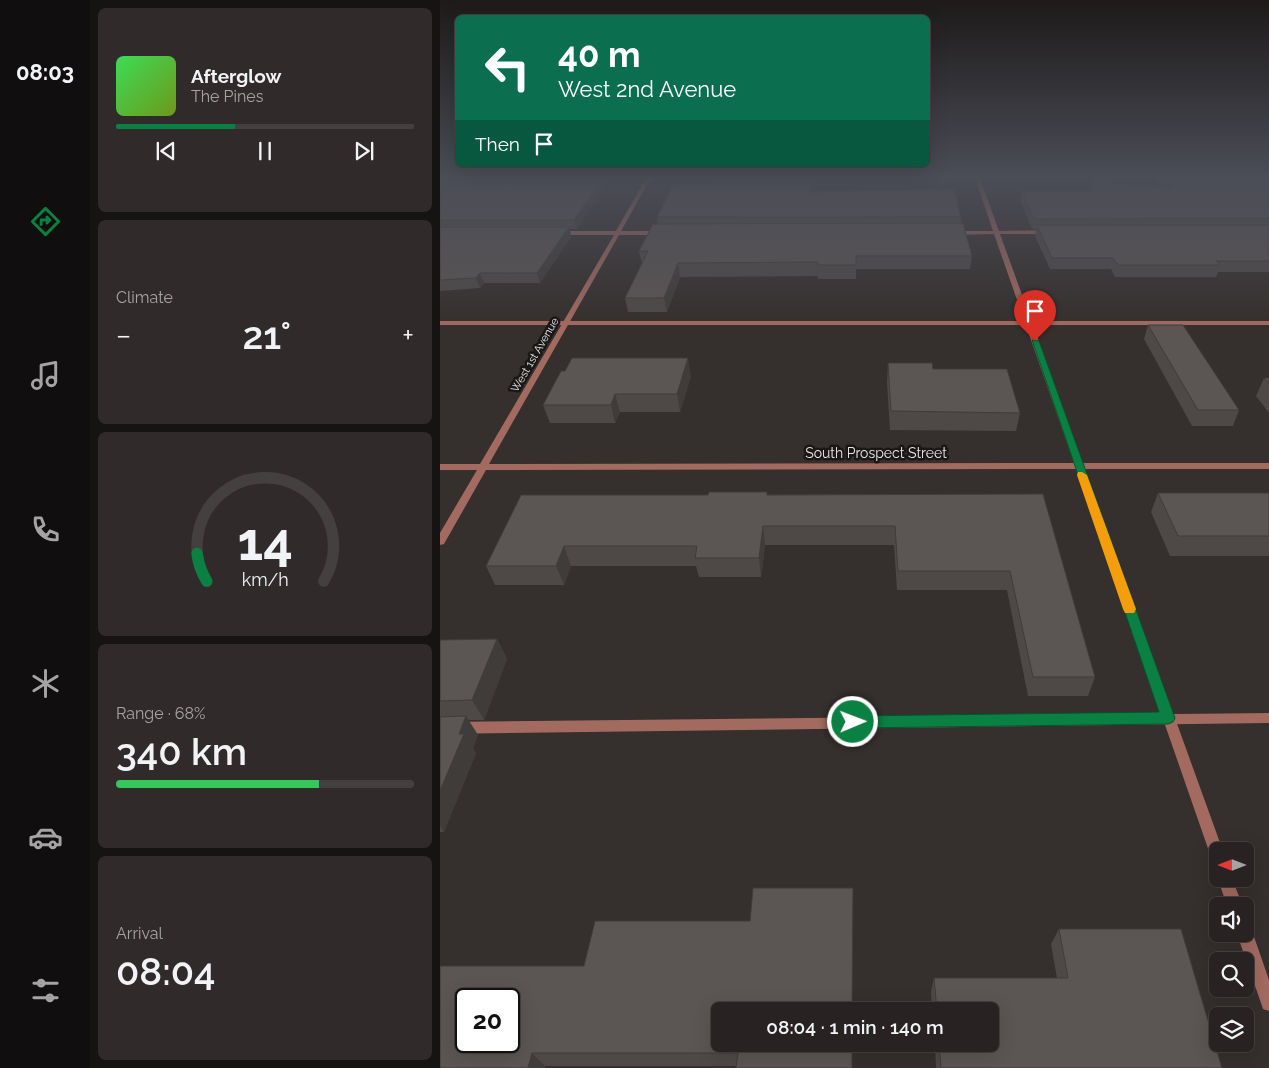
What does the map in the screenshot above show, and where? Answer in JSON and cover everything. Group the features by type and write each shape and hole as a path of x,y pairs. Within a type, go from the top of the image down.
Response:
{"street":[{"name":"West 1st Avenue","path":"440,542 621,228"},
{"path":"995,228 1212,842"},
{"path":"946,233 1055,232"},
{"path":"548,233 667,233"},
{"path":"440,323 1269,323"},
{"name":"South Prospect Street","path":"440,468 1269,466"},
{"path":"440,728 1269,718"},
{"path":"1247,942 1269,1003"}],"building":[{"path":"440,228 568,228 537,273 480,273 476,278 440,280"},
{"path":"651,228 964,228 972,256 856,256 856,265 818,265 818,262 678,263 664,298 625,298 648,251 639,251"},
{"path":"1038,228 1269,228 1269,261 1216,261 1220,265 1118,265 1113,258 1052,258"},
{"path":"1148,325 1183,325 1239,410 1198,410"},
{"path":"572,358 688,358 677,394 615,394 611,405 543,405 561,371 565,371"},
{"path":"888,363 932,363 933,369 1007,369 1020,413 891,411"},
{"path":"709,492 767,492 767,495 1043,494 1095,677 1033,677 1010,571 898,571 895,526 763,526 759,558 695,558 697,546 564,546 556,566 486,566 521,495 708,495"},
{"path":"1158,493 1269,493 1269,536 1178,536"},
{"path":"497,639 472,700 440,701 440,640"},
{"path":"466,716 459,734 464,734 440,791 440,717"},
{"path":"753,888 853,888 852,1002 711,1002 711,1052 852,1052 852,1068 736,1068 738,1053 532,1053 528,1068 440,1068 440,966 584,966 595,921 750,921"},
{"path":"1059,929 1181,929 1209,1024 1209,1052 1217,1052 1222,1068 941,1068 940,1052 999,1052 999,1002 936,1002 934,978 1068,978"}],"slow traffic":[{"path":"1082,475 1130,609"}],"route":[{"path":"853,722 1168,718 1035,341"}]}
